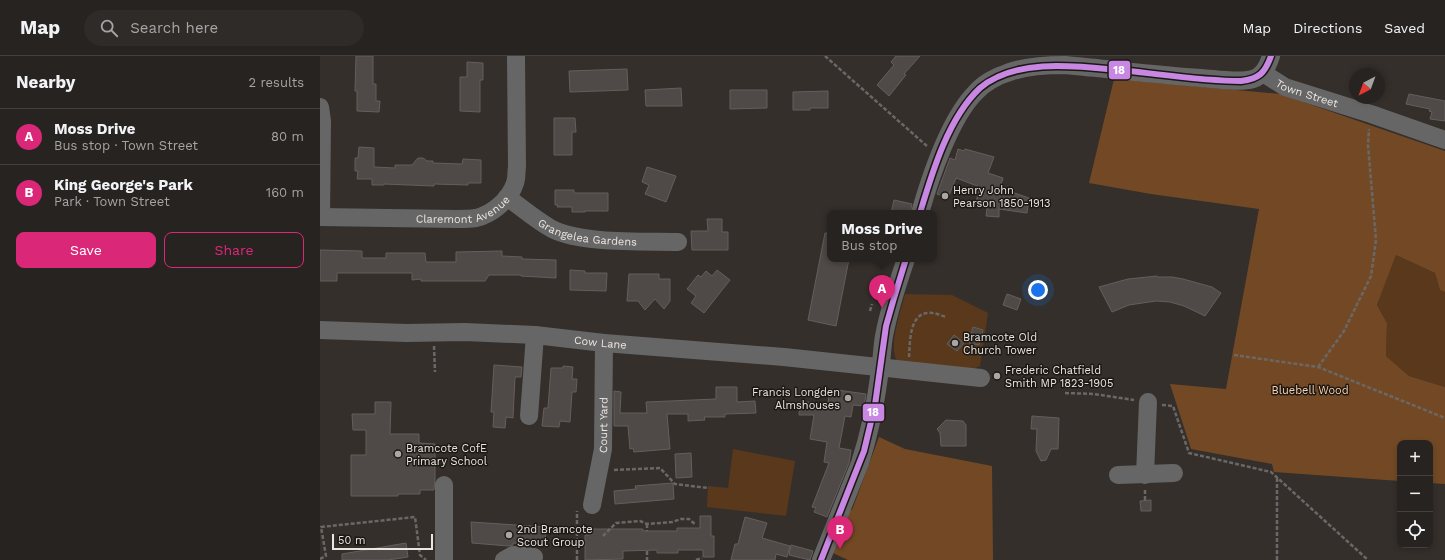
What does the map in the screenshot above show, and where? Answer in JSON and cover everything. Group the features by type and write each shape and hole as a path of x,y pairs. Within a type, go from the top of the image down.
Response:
{"street":[{"name":"Claremont Avenue","path":"320,107 322,121 321,217 476,218 489,213 507,197 515,182 517,167 516,56"},
{"path":"921,210 926,191 955,122 976,91 1009,64 1042,66 1065,65 1240,80 1253,79 1261,74 1271,56"},
{"name":"Town Street","path":"1261,74 1285,87 1371,114 1445,140"},
{"name":"Grangelea Gardens","path":"507,197 536,219 554,230 573,236 595,240 678,242"},
{"path":"821,560 865,448 881,367 888,318 905,262"},
{"name":"Cow Lane","path":"320,330 535,335 604,343 784,357 981,378"},
{"path":"529,416 535,335"},
{"name":"Court Yard","path":"585,509 599,470 603,450 604,343"},
{"path":"1145,483 1154,404"},
{"path":"1118,475 1145,483 1174,473"},
{"path":"444,485 444,560"},
{"path":"504,560 513,555 534,557"}],"path":[{"path":"825,56 928,148"},
{"path":"1318,367 1344,331 1371,276 1376,240 1368,145"},
{"path":"870,311 872,304"},
{"path":"908,361 912,332 917,318 928,313 947,318"},
{"path":"434,332 435,372"},
{"path":"1234,354 1318,367 1445,418"},
{"path":"1064,393 1094,394 1172,406 1189,454 1271,472 1368,560"},
{"path":"599,470 660,468 675,484 708,488"},
{"path":"1277,477 1277,560"},
{"path":"1145,483 1145,500"},
{"path":"577,560 585,509"},
{"path":"320,559 326,556 322,528 415,517 420,555 426,560"},
{"path":"603,536 616,523 640,521 647,524 672,522 681,519 689,520 696,525"},
{"path":"647,524 647,531"},
{"path":"647,551 647,560"},
{"path":"696,560 702,558"}],"shaded area":[{"path":"1396,255 1435,273 1440,290 1445,292 1445,387 1409,376 1386,356 1387,323 1377,305"},
{"path":"905,294 952,295 988,313 980,366 970,370 900,362 896,359 894,353 895,336"},
{"path":"733,449 795,461 786,516 707,507 708,486 728,488"}],"green space":[{"name":"Bluebell Wood","path":"1114,79 1280,94 1445,151 1445,292 1440,290 1435,273 1396,255 1377,305 1387,323 1386,356 1409,376 1445,387 1445,484 1433,483 1433,440 1397,440 1397,481 1274,472 1272,464 1191,449 1170,384 1226,389 1259,209 1151,194 1089,183"},
{"path":"879,437 905,449 992,466 993,560 848,560 833,553 849,509 852,510"}],"building":[{"path":"356,56 373,56 373,84 376,84 376,101 380,101 379,112 357,111 357,91 355,91"},
{"path":"896,56 920,56 904,74 906,75 889,96 877,85 894,65 891,62"},
{"path":"467,62 483,63 483,80 480,80 480,112 460,111 460,77 467,77"},
{"path":"627,69 628,90 570,92 569,71"},
{"path":"681,88 682,106 646,106 645,90"},
{"path":"730,90 767,90 767,108 730,109"},
{"path":"828,91 828,108 793,110 793,92"},
{"path":"1409,94 1445,101 1445,121 1430,119 1432,112 1429,111 1430,109 1406,104"},
{"path":"554,118 575,118 576,132 572,132 572,155 554,155"},
{"path":"359,147 374,148 374,167 395,168 395,165 412,165 418,158 433,161 433,163 462,164 463,159 481,160 481,183 468,183 468,185 434,184 434,186 372,185 372,179 357,179 358,171 355,171 355,158 358,158"},
{"path":"958,149 964,151 965,149 994,157 988,173 1003,178 1000,188 1029,198 1027,213 999,209 999,217 986,216 987,208 975,205 980,187 956,178 948,198 937,194 950,158 955,160"},
{"path":"647,167 676,176 666,202 645,194 649,185 642,182"},
{"path":"555,190 574,190 574,193 608,193 608,211 572,212 572,207 557,207 558,205 555,205"},
{"path":"894,200 912,204 911,210 892,210"},
{"path":"707,219 722,219 722,232 728,232 728,250 692,250 691,231 708,231"},
{"path":"825,233 827,233 827,262 848,262 836,326 808,320"},
{"path":"320,250 362,251 362,258 386,258 386,253 425,253 426,262 456,262 456,252 502,251 502,256 522,257 522,259 556,260 556,278 521,275 489,275 485,281 421,281 421,279 412,280 412,273 337,273 337,281 320,281"},
{"path":"570,270 585,271 585,273 607,273 606,291 570,290"},
{"path":"717,270 730,280 704,313 691,303 696,296 687,289 698,275 701,277 706,271 712,276"},
{"path":"629,274 659,274 659,279 670,279 670,301 664,309 655,299 645,310 638,301 627,301"},
{"path":"1157,276 1183,279 1212,287 1221,293 1205,316 1184,306 1170,302 1156,301 1129,305 1112,312 1099,287 1128,279"},
{"path":"1007,294 1021,299 1017,310 1003,305"},
{"path":"973,327 983,330 979,345 969,343"},
{"name":"Bramcote Old Church Tower","path":"954,335 964,343 957,351 947,344"},
{"path":"494,365 522,367 521,377 515,377 513,418 506,417 505,428 493,427 494,412 491,412"},
{"path":"563,366 573,367 572,379 577,379 576,392 572,392 570,422 560,421 559,427 542,426 544,408 548,408 551,368 563,368"},
{"path":"716,387 737,387 737,402 755,401 756,413 725,414 725,417 704,417 705,420 688,421 688,414 667,414 670,449 634,452 633,448 630,449 628,426 614,426 614,391 621,392 620,413 647,413 646,402 716,399"},
{"path":"830,389 866,394 864,406 853,405 851,417 845,416 839,448 851,450 849,463 827,517 814,512 816,508 812,507 829,463 824,462 827,442 810,439 814,415 799,415 800,402 828,403"},
{"path":"375,402 391,402 390,434 419,434 419,443 435,444 434,490 420,490 420,494 398,494 398,496 351,496 351,455 366,455 366,430 353,430 352,414 375,414"},
{"path":"1032,416 1059,418 1058,449 1051,449 1046,460 1041,461 1036,451 1037,429 1031,429"},
{"path":"946,420 963,421 966,425 966,446 941,446 940,433 937,429"},
{"path":"691,453 692,477 676,478 675,454"},
{"path":"673,483 674,499 615,504 614,491 636,489 635,486"},
{"path":"1151,500 1151,511 1141,511 1140,501"},
{"path":"700,516 711,516 711,536 714,536 714,557 703,557 703,550 678,550 678,553 657,553 657,550 623,551 623,559 585,560 585,535 590,535 590,529 643,529 643,531 677,531 677,528 700,528"},
{"path":"745,517 767,523 762,538 790,546 787,557 776,554 775,560 731,560 735,544 738,544"},
{"name":"2nd Bramcote Scout Group","path":"471,522 546,527 545,546 513,543 513,545 508,546 472,543"},
{"path":"406,543 408,557 388,560 342,560 342,554"},
{"path":"791,545 813,551 810,560 789,555"}],"transit line":[{"name":"18","path":"921,210 942,147 950,130 969,100 980,88 995,78 1013,71 1032,68 1072,66 1199,79 1241,81 1257,77 1264,71 1271,56"},
{"name":"18","path":"821,560 864,451 875,405 886,326 905,262"}],"place":[{"name":"Henry John Pearson 1850-1913","path":"945,196"},
{"name":"Moss Drive","path":"882,308"},
{"name":"Bramcote Old Church Tower","path":"955,343"},
{"name":"Frederic Chatfield Smith MP 1823-1905","path":"997,376"},
{"name":"Francis Longden Almshouses","path":"848,398"},
{"name":"Bramcote CofE Primary School","path":"398,454"},
{"name":"2nd Bramcote Scout Group","path":"509,535"},
{"name":"King George's Park","path":"840,549"}]}
